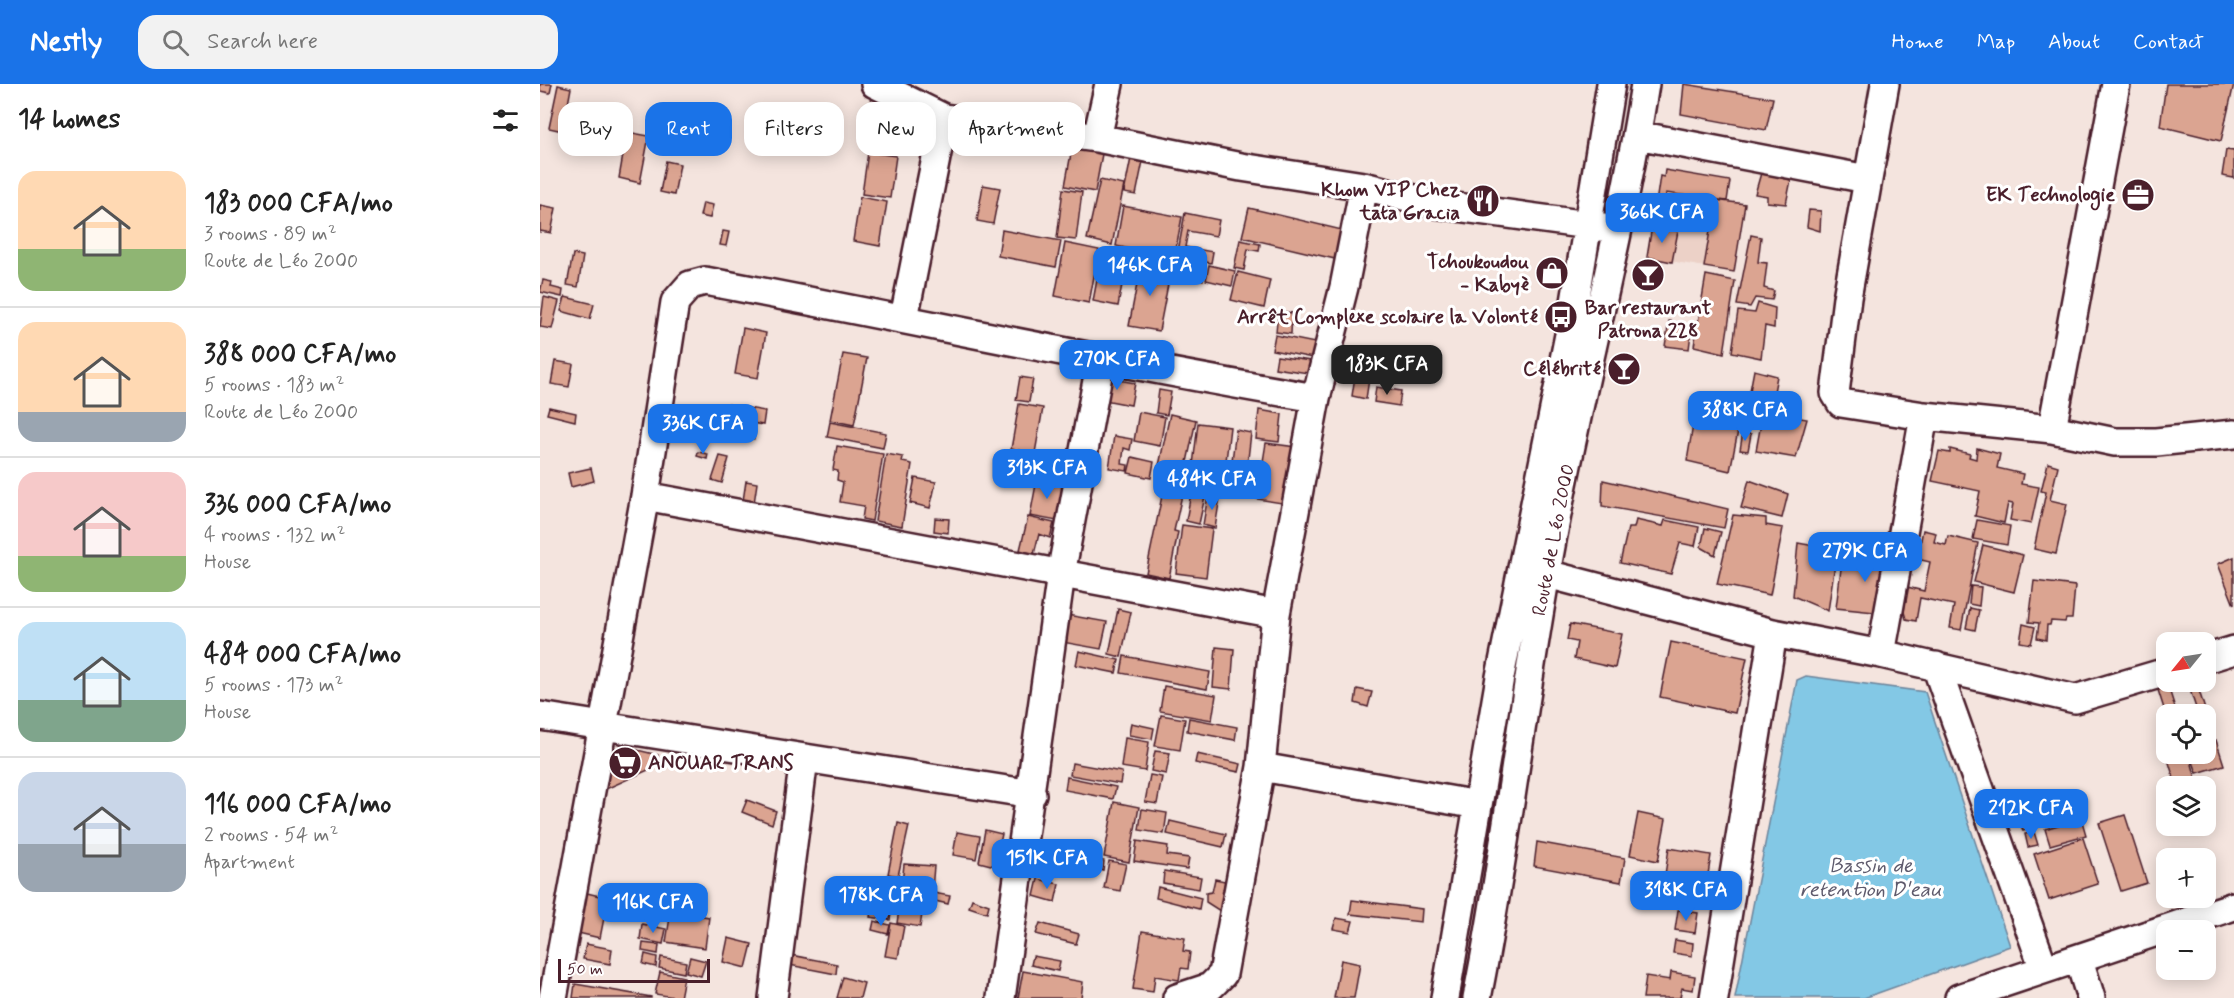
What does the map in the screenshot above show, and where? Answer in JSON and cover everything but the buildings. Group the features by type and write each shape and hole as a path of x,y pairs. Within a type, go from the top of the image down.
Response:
{"street":[{"path":"875,84 944,118 1097,138 1253,169 1364,186 1434,204 1619,230"},
{"path":"1097,138 1109,84"},
{"name":"Route de Léo 2000","path":"1477,998 1533,570 1611,84"},
{"name":"Route de Léo 2000","path":"1445,998 1478,804 1533,570 1619,230 1645,84"},
{"path":"1885,84 1844,318 1835,393 1841,403 1924,416 2052,429 2115,442 2156,442 2234,434"},
{"path":"2052,429 2116,84"},
{"path":"904,318 944,118"},
{"path":"1637,135 1867,179"},
{"path":"1177,998 1210,987 1223,974 1261,767 1276,615 1316,398 1344,287 1364,186"},
{"path":"553,998 645,496 675,302 690,285 705,281 904,318 1182,376 1316,398"},
{"path":"1001,998 1062,574 1101,358"},
{"path":"1881,654 1924,416"},
{"path":"645,496 1276,615"},
{"path":"1533,570 1773,633 1936,666 2075,699 2156,675"},
{"path":"1714,998 1773,633"},
{"path":"2216,656 2234,650"},
{"path":"1936,666 2044,969"},
{"path":"540,716 1032,794"},
{"path":"773,998 804,759"},
{"path":"1261,767 1478,804"},
{"path":"1959,998 2044,969 2079,960 2234,906"},
{"path":"2079,960 2091,998"}],"shaded area":[{"path":"1665,170 1730,181 1727,201 1745,204 1734,272 1647,257 1660,176 1664,176"}],"water":[{"name":"Bassin de retention D'eau","path":"1806,676 1925,692 2010,946 1864,998 1735,998 1797,680"}],"place":[{"name":"EK Technologie","path":"2138,195"},
{"name":"Khom VIP Chez tata Gracia","path":"1483,201"},
{"name":"Tchoukoudou - Kabyè","path":"1552,273"},
{"name":"Bar restaurant Patrona 228","path":"1648,275"},
{"name":"Arrêt Complexe scolaire la Volonté","path":"1561,317"},
{"name":"Célébrité","path":"1624,369"},
{"name":"ANOUAR TRANS","path":"625,763"}]}
